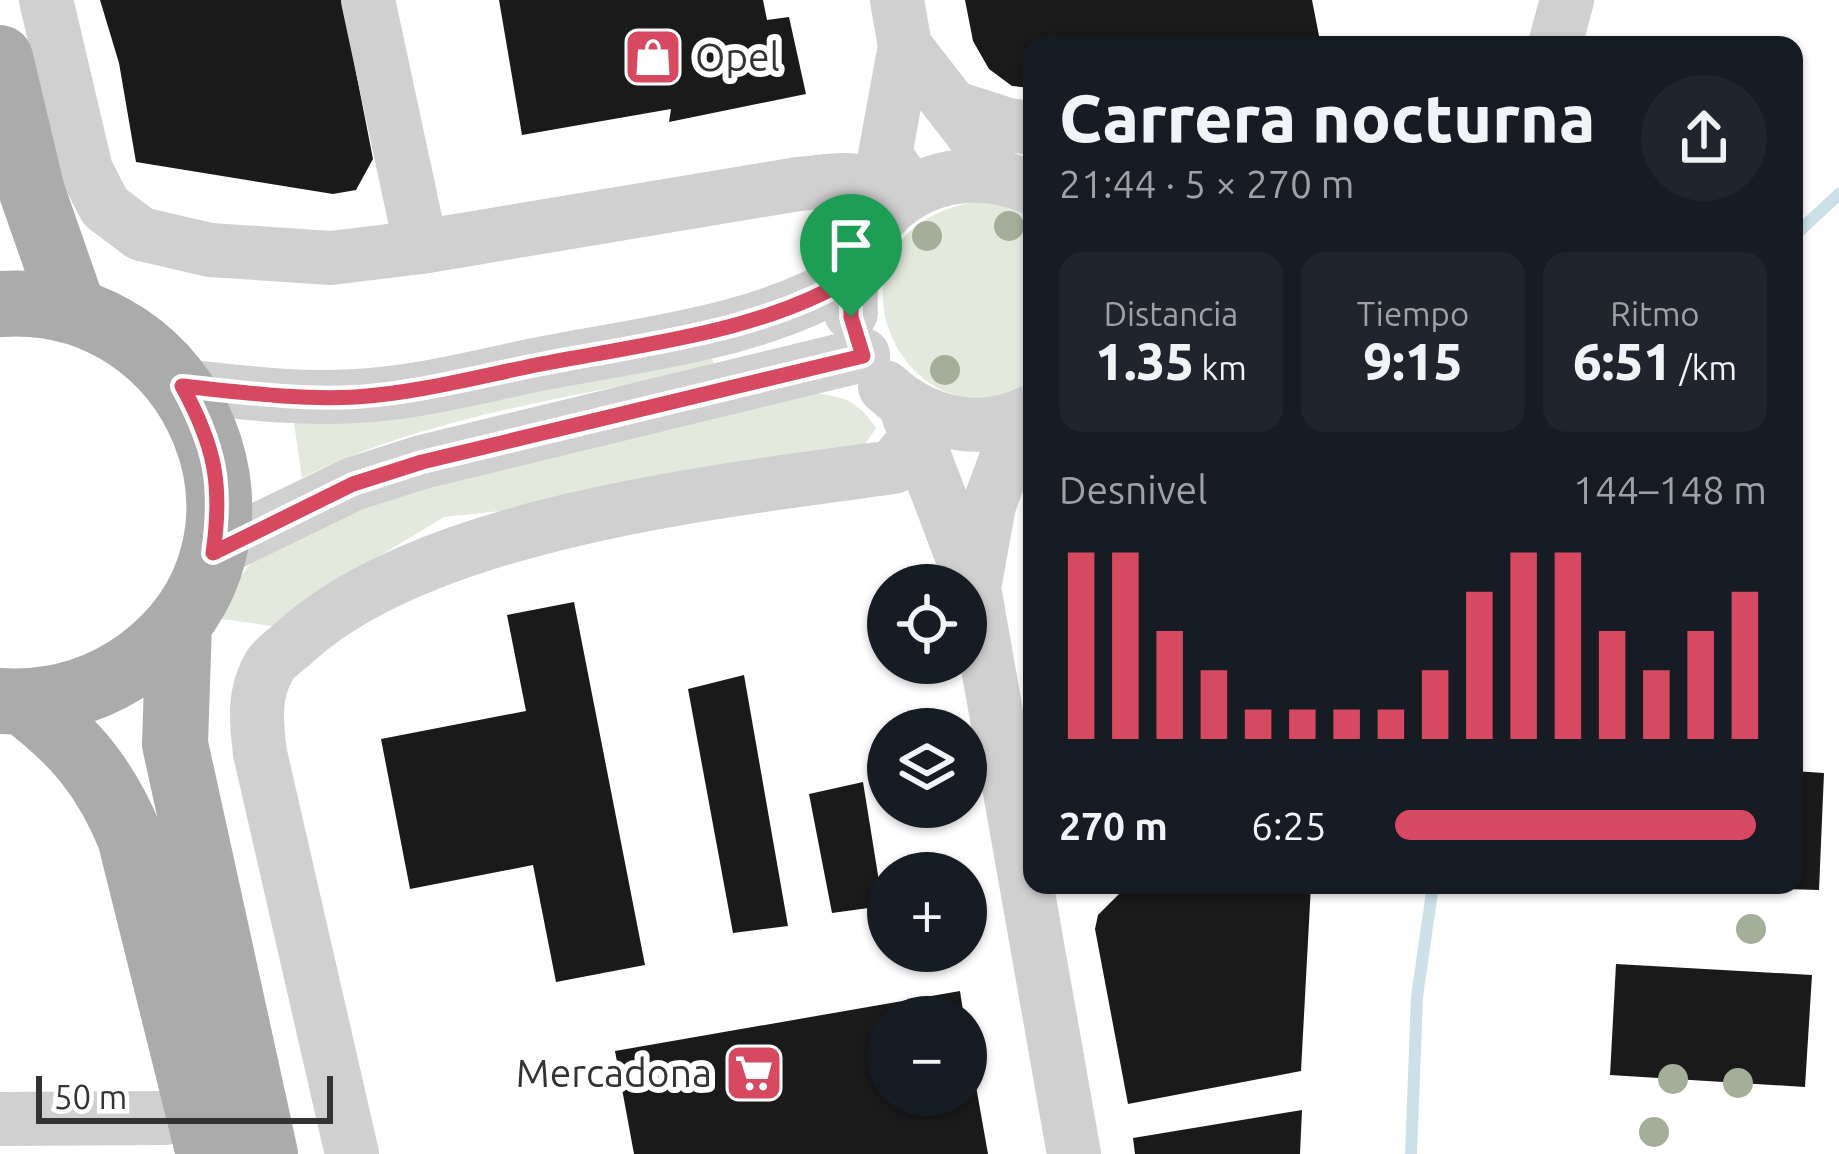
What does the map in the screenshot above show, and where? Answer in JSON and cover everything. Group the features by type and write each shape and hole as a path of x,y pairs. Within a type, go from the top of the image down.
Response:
{"main road":[{"path":"0,58 32,192 74,309"},
{"path":"0,304 26,302 74,309 115,326 152,353 182,386 203,424 216,466 219,509 213,553 200,587 178,623 150,652 118,676 72,695 12,702"},
{"path":"178,623 175,744 265,1154"},
{"path":"12,702 64,733 112,794 130,837 187,1136"}],"street":[{"path":"46,0 86,170 105,207 142,234 210,250 331,258 859,178 905,196"},
{"path":"368,0 421,247"},
{"path":"1557,36 1567,0"},
{"path":"798,184 854,139 867,118 874,83 901,23"},
{"path":"901,23 983,147 1018,175"},
{"path":"901,23 885,154 905,196"},
{"path":"955,108 1023,127"},
{"path":"965,564 910,421 863,356 851,317 851,278 868,235 905,196 951,176 1018,175"},
{"path":"182,386 285,397 358,397 426,387 740,322 811,302 851,278"},
{"path":"213,553 353,484 422,462 863,356"},
{"path":"352,1154 260,753 254,708 271,664 315,624 374,587 497,541 624,509 893,466 910,421 926,415 962,424 998,423 1023,415"},
{"path":"978,564 988,505 1023,423"},
{"path":"987,662 1023,865"},
{"path":"1028,894 1074,1154"},
{"path":"0,1119 187,1136"}],"shaded area":[{"path":"979,201 1023,213 1023,383 987,397 946,392 912,368 890,334 883,293 893,254 924,221"},
{"path":"711,354 714,367 452,423 351,456 302,478 294,423"},
{"path":"813,393 849,402 863,412 876,428 862,449 530,508 444,517 358,569 278,627 209,617 261,550 406,489"}],"building":[{"path":"100,0 342,0 373,159 356,190 333,194 136,162 119,63"},
{"name":"Opel","path":"499,0 763,0 767,20 789,17 806,94 669,122 671,109 522,135"},
{"path":"965,0 1312,0 1319,36 1023,36 1023,87 1012,86 989,69 973,41"},
{"path":"574,602 645,965 556,982 533,865 410,889 381,739 526,711 507,615"},
{"path":"744,675 788,926 733,933 688,689"},
{"path":"1803,772 1824,773 1819,890 1803,890"},
{"path":"863,782 874,852 867,852 867,908 832,913 809,794"},
{"path":"1119,894 1311,894 1301,1071 1128,1104 1095,929 1098,915"},
{"path":"1616,964 1812,975 1805,1087 1610,1075"},
{"name":"Mercadona","path":"867,1007 867,1116 981,1116 988,1154 634,1154 615,1051"},
{"path":"1302,1110 1300,1154 1135,1154 1133,1138"}],"waterway":[{"path":"1803,228 1839,194"},
{"path":"1411,1154 1417,997 1432,894"}],"place":[{"name":"Opel","path":"653,57"},
{"name":"Mercadona","path":"754,1073"}],"route":[{"path":"851,278 851,317 863,356 422,462 353,484 213,553 219,509 216,466 203,424 182,386 285,397 358,397 426,387 740,322 811,302 851,278"}]}
